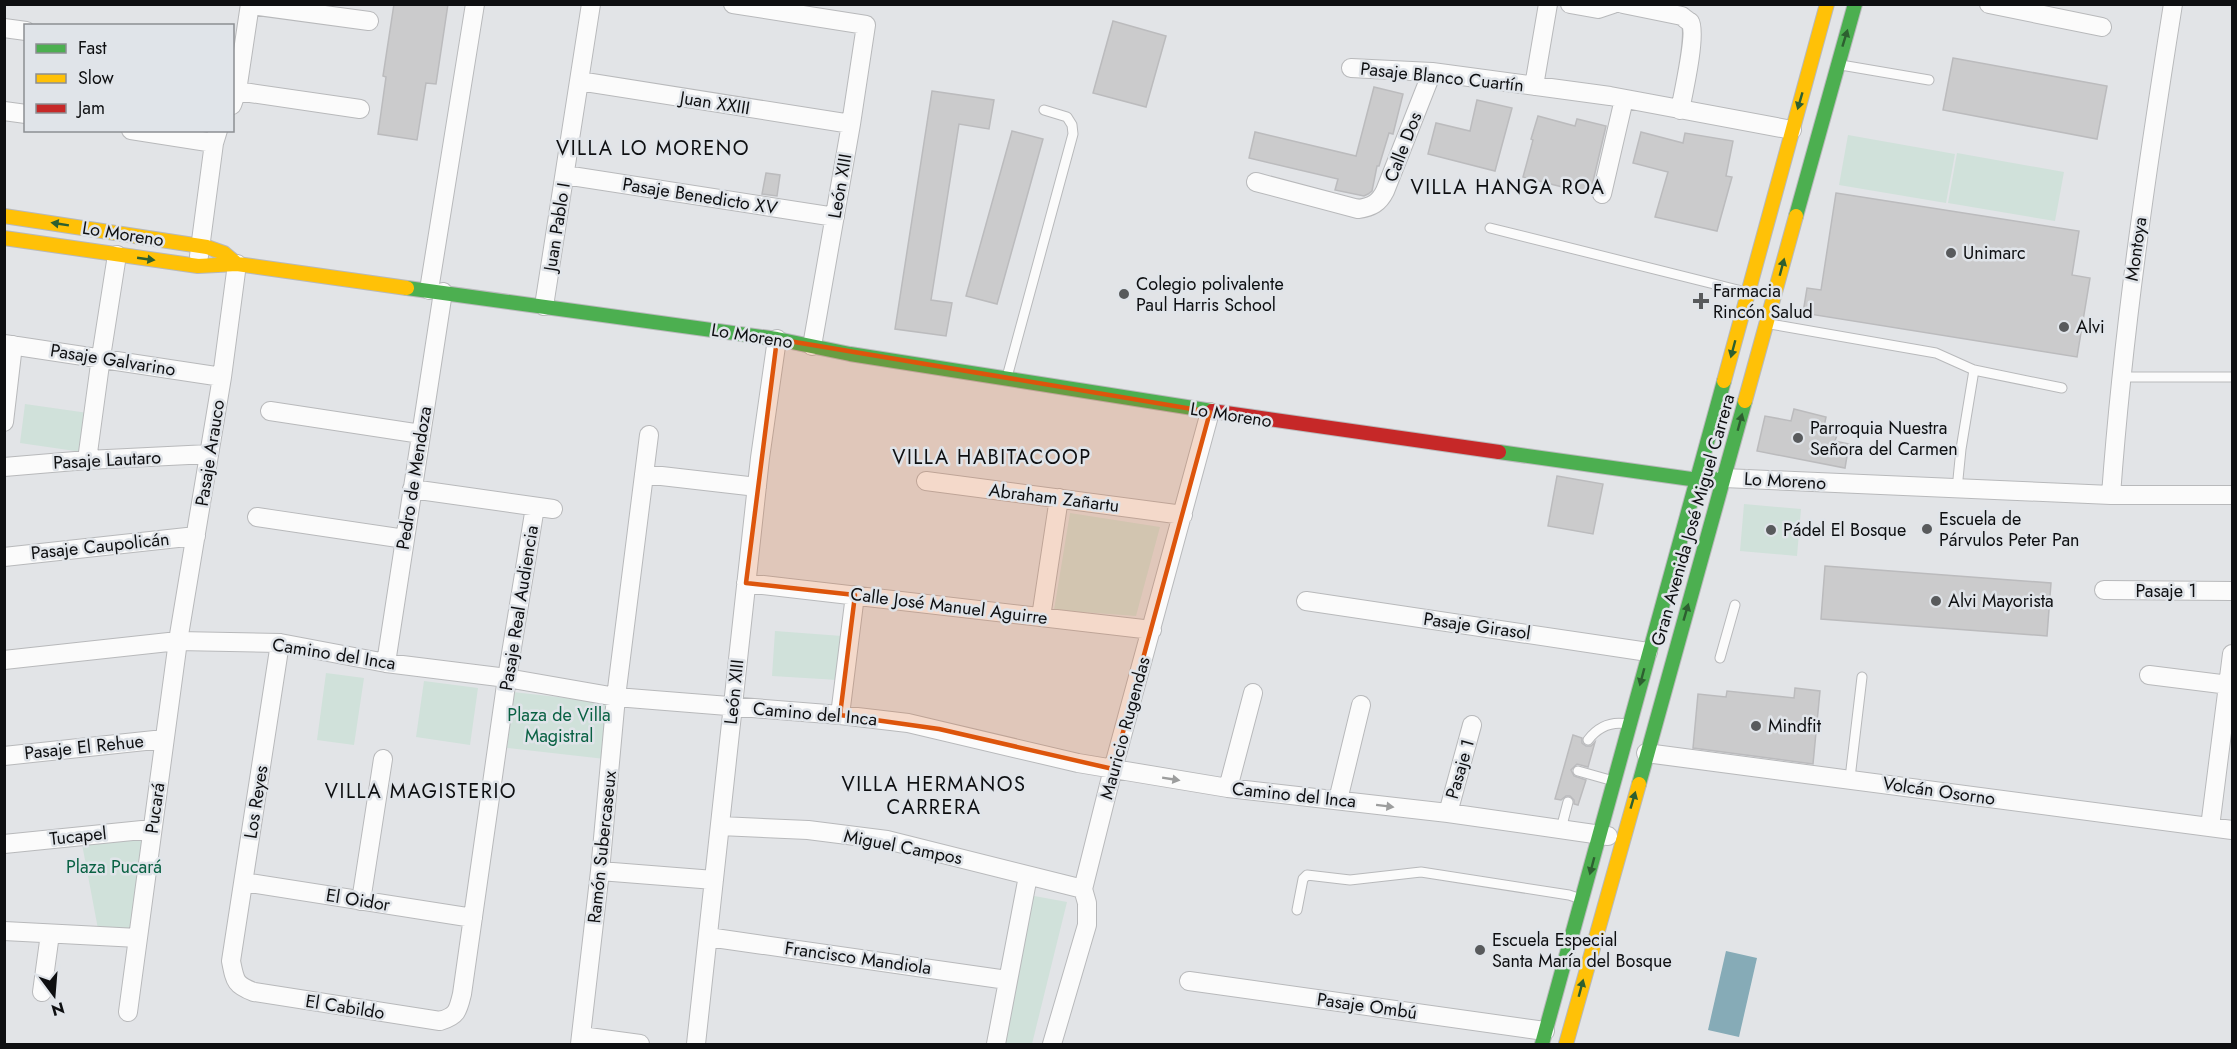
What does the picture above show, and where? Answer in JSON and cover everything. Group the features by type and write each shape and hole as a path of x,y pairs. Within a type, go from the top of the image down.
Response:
{"main road":[{"name":"Gran Avenida José Miguel Carrera","path":"1566,1044 1767,323 1816,137 1827,4"},
{"name":"Gran Avenida José Miguel Carrera","path":"1543,1038 1583,900 1648,652 1698,480 1792,130 1855,4"},
{"name":"Lo Moreno","path":"4,216 201,246 224,253 237,264"},
{"name":"Lo Moreno","path":"4,238 198,266 237,264 544,306 777,339 1006,379 1210,411 1698,480 1724,478"}],"street":[{"name":"Pedro de Mendoza","path":"386,663 421,434 436,291 475,4"},
{"name":"Juan Pablo I","path":"544,306 591,4"},
{"name":"León XIII","path":"734,4 866,25 812,346"},
{"name":"Pasaje Blanco Cuartín","path":"1534,86 1548,4"},
{"path":"1570,4 1598,9 1612,4"},
{"path":"1623,4 1682,16 1690,22 1692,42 1680,110"},
{"path":"1989,4 2102,27"},
{"name":"Montoya","path":"2111,495 2132,276 2173,4"},
{"path":"360,109 235,98 237,63 250,5 369,21"},
{"path":"4,28 24,31"},
{"name":"Pasaje Blanco Cuartín","path":"1351,68 1432,72 1534,86 1624,99 1792,130"},
{"name":"Calle Dos","path":"1256,182 1358,209 1370,208 1380,201 1385,191 1432,72"},
{"name":"Juan XXIII","path":"579,81 851,124"},
{"path":"1602,194 1624,99"},
{"path":"4,111 24,114"},
{"path":"155,132 216,137 198,266"},
{"name":"Pasaje Benedicto XV","path":"565,175 835,218"},
{"path":"87,460 117,255"},
{"name":"Pasaje Arauco","path":"178,641 222,376 237,264"},
{"name":"León XIII","path":"696,1044 746,583 777,339"},
{"path":"4,422 9,344"},
{"name":"Pasaje Galvarino","path":"9,344 222,376"},
{"path":"270,411 421,434"},
{"name":"Mauricio Rugendas","path":"1052,1044 1088,925 1083,890 1113,769 1210,411"},
{"name":"Ramón Subercaseux","path":"581,1040 616,697 649,435"},
{"name":"Pasaje Lautaro","path":"4,467 209,454"},
{"path":"644,474 757,488"},
{"name":"Lo Moreno","path":"1724,478 2111,495 2232,495"},
{"name":"Abraham Zañartu","path":"926,481 1183,515"},
{"path":"412,489 553,510"},
{"path":"1041,617 1059,498"},
{"name":"Pasaje Real Audiencia","path":"462,994 507,678 535,507"},
{"path":"257,517 405,539"},
{"name":"Pasaje Caupolicán","path":"4,557 196,536"},
{"name":"Calle José Manuel Aguirre","path":"746,583 1152,630"},
{"name":"Pasaje 1","path":"2104,590 2230,591"},
{"path":"840,715 855,596"},
{"name":"Pasaje Girasol","path":"1306,601 1648,652"},
{"name":"Camino del Inca","path":"4,660 178,641 280,643 386,663 507,678 616,697 840,715 908,723 1042,755 1228,788 1448,813 1622,838"},
{"name":"Pucará","path":"128,1012 178,641"},
{"name":"Los Reyes","path":"231,961 280,643"},
{"path":"2210,827 2222,684 2232,654"},
{"path":"2149,675 2222,684"},
{"path":"1228,788 1253,693"},
{"path":"1338,800 1361,705"},
{"name":"Pasaje 1","path":"1448,813 1472,725"},
{"name":"Pasaje El Rehue","path":"4,756 164,739"},
{"name":"Volcán Osorno","path":"1646,753 2232,830"},
{"path":"361,901 383,759"},
{"name":"Miguel Campos","path":"720,825 808,830 887,840 1083,890"},
{"name":"Tucapel","path":"4,844 152,829"},
{"path":"600,871 714,880"},
{"path":"996,1044 1028,876"},
{"name":"El Oidor","path":"244,882 473,918"},
{"path":"4,932 138,939"},
{"path":"42,992 51,934"},
{"name":"Francisco Mandiola","path":"708,937 1008,980"},
{"name":"El Cabildo","path":"231,961 235,978 240,986 254,992 440,1021 452,1018 459,1009 462,994"},
{"name":"Pasaje Ombú","path":"1189,981 1543,1038"},
{"path":"581,1040 640,1044"}],"lane":[{"path":"1824,62 1929,80"},
{"path":"1006,379 1073,134 1072,125 1067,117 1044,110"},
{"path":"1490,228 1748,292"},
{"path":"1767,323 1936,353 1974,370 2062,388"},
{"path":"1957,489 1960,449 1974,370"},
{"path":"2121,377 2232,377"},
{"path":"1720,658 1735,604"},
{"path":"1850,778 1862,677"},
{"path":"1588,740 1600,728 1607,725 1614,723 1629,725"},
{"path":"1578,771 1614,782"},
{"path":"1561,829 1568,802"},
{"path":"1298,910 1303,879 1307,875 1350,880 1421,872 1569,895 1583,900"}],"highlighted area":[{"path":"777,339 1210,412 1113,769 939,729 840,715 855,595 746,583"}],"green space":[{"path":"1848,135 1955,154 1946,203 1839,185"},
{"path":"1957,153 2064,172 2055,221 1948,203"},
{"path":"25,404 88,413 82,452 20,443"},
{"name":"Pádel El Bosque","path":"1744,504 1801,509 1797,556 1740,551"},
{"path":"1070,513 1160,527 1136,616 1054,610"},
{"path":"775,631 842,636 838,680 772,676"},
{"path":"326,673 364,678 354,745 317,740"},
{"path":"424,681 478,688 470,745 416,737"},
{"name":"Plaza de Villa Magistral","path":"513,692 611,703 605,759 507,748"},
{"name":"Plaza Pucará","path":"144,838 131,929 98,929 82,844"},
{"path":"1029,895 1067,902 1032,1044 1002,1044"}],"water":[{"path":"1726,951 1757,958 1739,1037 1708,1030"}],"building":[{"path":"394,4 448,4 436,84 426,83 417,140 378,134 386,77 383,76"},
{"path":"1113,21 1166,36 1146,107 1093,93"},
{"path":"1953,58 2107,86 2097,139 1943,110"},
{"path":"1374,87 1403,94 1393,134 1389,133 1379,166 1377,166 1372,191 1368,194 1364,196 1335,190 1338,179 1249,158 1255,132 1356,156"},
{"path":"932,91 994,100 989,129 959,124 931,300 952,303 946,336 895,329"},
{"path":"1477,100 1512,108 1495,171 1428,154 1436,123 1470,131"},
{"path":"1538,116 1575,126 1577,119 1606,126 1590,194 1523,177"},
{"path":"1012,131 1043,139 997,304 966,296"},
{"path":"1641,132 1683,143 1685,133 1733,141 1726,176 1732,177 1717,231 1655,217 1668,172 1633,163"},
{"path":"766,173 780,175 777,196 762,194"},
{"name":"Unimarc","path":"1836,193 2079,231 2072,275 2090,278 2077,357 1803,313 1807,288 1821,290"},
{"name":"Parroquia Nuestra Señora del Carmen","path":"1794,409 1826,417 1823,432 1837,435 1835,441 1849,444 1845,468 1757,451 1765,416 1791,421"},
{"path":"1557,476 1603,484 1593,534 1548,526"},
{"name":"Alvi Mayorista","path":"1825,566 2051,583 2047,636 1821,619"},
{"name":"Mindfit","path":"1795,688 1820,691 1813,764 1693,748 1698,694 1726,697 1727,691 1794,698"},
{"path":"1573,735 1582,738 1582,743 1586,746 1591,746 1595,742 1588,767 1577,764 1571,770 1574,776 1586,780 1578,805 1574,804 1570,796 1561,800 1555,799"}],"traffic: fast":[{"path":"1796,216 1855,4"},
{"path":"407,288 777,339 850,354 1212,411"},
{"path":"1542,1044 1724,381"},
{"path":"1639,784 1745,401"},
{"path":"1499,452 1698,480 1715,479"}],"traffic: slow":[{"path":"1724,381 1827,4"},
{"path":"4,216 207,247 224,253 237,264"},
{"path":"1745,401 1796,216"},
{"path":"4,238 198,266 237,264 407,288"},
{"path":"1566,1044 1639,784"}],"traffic: jam":[{"path":"1212,411 1499,452"}],"place":[{"name":"Unimarc","path":"1951,253"},
{"name":"Colegio polivalente Paul Harris School","path":"1124,294"},
{"name":"Farmacia Rincón Salud","path":"1701,301"},
{"name":"Alvi","path":"2064,327"},
{"name":"Parroquia Nuestra Señora del Carmen","path":"1798,438"},
{"name":"Escuela de Párvulos Peter Pan","path":"1927,529"},
{"name":"Pádel El Bosque","path":"1771,530"},
{"name":"Alvi Mayorista","path":"1936,601"},
{"name":"Mindfit","path":"1756,726"},
{"name":"Escuela Especial Santa María del Bosque","path":"1480,950"}],"district":[{"name":"VILLA LO MORENO","path":"653,148"},
{"name":"VILLA HANGA ROA","path":"1508,187"},
{"name":"VILLA HABITACOOP","path":"992,457"},
{"name":"VILLA MAGISTERIO","path":"421,791"},
{"name":"VILLA HERMANOS CARRERA","path":"934,796"}]}
